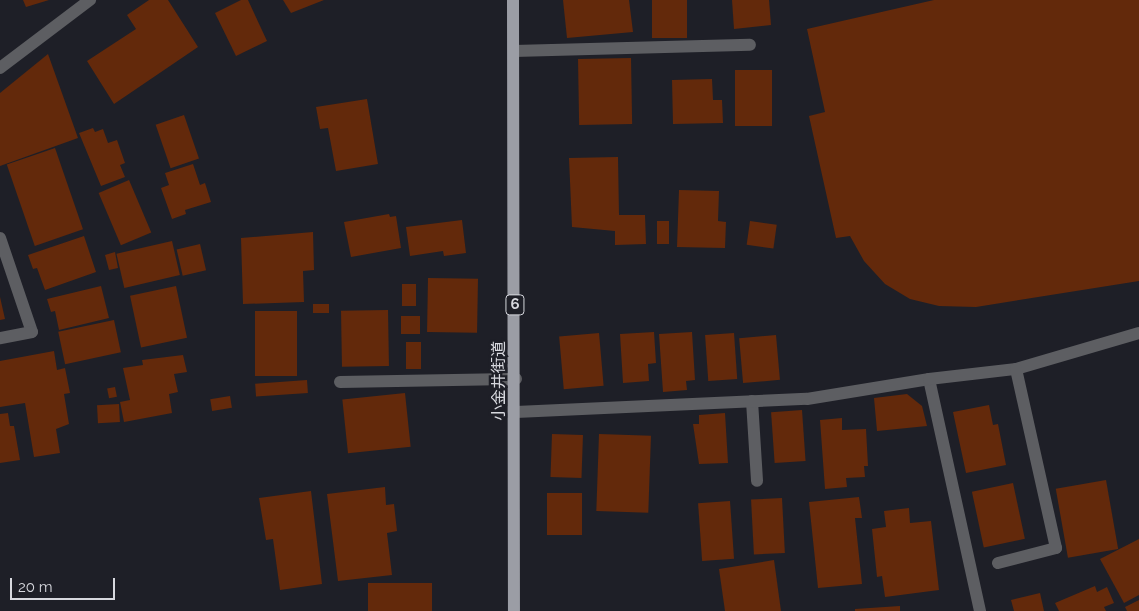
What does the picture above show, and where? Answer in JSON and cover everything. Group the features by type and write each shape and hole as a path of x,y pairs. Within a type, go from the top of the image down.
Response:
{"main road":[{"name":"小金井街道","path":"513,0 516,379 514,611"}],"street":[{"path":"0,68 90,0"},
{"path":"514,51 750,45"},
{"path":"0,238 32,332 0,338"},
{"path":"516,412 807,398 929,379 1016,369 1139,333"},
{"path":"998,563 1056,548 1016,369"},
{"path":"340,382 516,379"},
{"path":"929,379 980,611"},
{"path":"752,401 757,482"}],"building":[{"path":"23,0 49,0 26,7"},
{"path":"149,0 168,0 198,47 114,104 87,61 136,29 127,15"},
{"path":"241,0 248,0 267,41 236,56 215,13"},
{"path":"283,0 324,0 291,13"},
{"path":"563,0 629,0 633,32 567,38"},
{"path":"652,0 687,0 687,38 652,38"},
{"path":"732,0 769,0 771,25 734,29"},
{"path":"934,0 1139,0 1139,281 976,307 939,306 910,299 885,284 864,261 850,236 836,238 809,116 825,112 807,29"},
{"path":"48,54 78,138 0,166 0,93"},
{"path":"631,58 632,124 579,125 578,59"},
{"path":"735,70 772,70 772,126 735,126"},
{"path":"712,79 713,100 722,100 723,123 673,124 672,80"},
{"path":"367,99 378,164 336,171 328,128 320,129 316,107"},
{"path":"184,115 199,158 171,168 156,125"},
{"path":"93,128 95,132 103,129 108,143 117,140 125,163 120,165 125,177 101,186 79,133"},
{"path":"55,148 83,229 35,246 7,165"},
{"path":"618,157 619,215 645,215 646,244 615,245 615,231 572,227 569,158"},
{"path":"193,164 200,185 205,183 211,202 185,210 186,214 172,219 161,188 169,185 165,173"},
{"path":"129,180 151,232 121,245 99,193"},
{"path":"679,190 719,191 718,221 726,222 725,248 677,247"},
{"path":"389,214 390,217 396,216 401,248 351,257 344,222"},
{"path":"462,220 466,253 444,256 443,251 410,256 406,227"},
{"path":"657,221 669,221 669,244 657,244"},
{"path":"750,221 777,225 773,249 747,245"},
{"path":"313,232 314,270 303,271 304,302 243,304 241,238"},
{"path":"84,236 96,272 45,290 37,268 33,269 28,255"},
{"path":"172,241 180,275 124,288 116,254"},
{"path":"200,244 206,270 183,276 177,249"},
{"path":"115,252 118,268 109,270 105,255"},
{"path":"428,278 478,279 477,333 427,332"},
{"path":"402,284 416,284 416,306 402,306"},
{"path":"101,286 109,318 59,330 55,311 51,312 47,299"},
{"path":"176,286 187,338 141,348 130,296"},
{"path":"0,297 5,319 0,320"},
{"path":"313,304 329,304 329,313 313,313"},
{"path":"388,310 389,366 342,367 341,311"},
{"path":"255,311 297,311 297,376 255,376"},
{"path":"401,316 420,316 420,334 401,334"},
{"path":"114,320 121,352 65,364 58,332"},
{"path":"654,332 656,363 648,364 649,381 623,383 620,334"},
{"path":"692,332 695,380 686,381 687,390 663,392 659,334"},
{"path":"599,333 604,386 564,389 559,336"},
{"path":"734,333 737,379 708,381 705,335"},
{"path":"776,335 780,380 743,383 739,338"},
{"path":"406,342 421,342 421,369 406,369"},
{"path":"54,351 57,370 65,368 70,393 64,394 69,424 56,429 60,453 34,457 25,403 0,407 0,361"},
{"path":"183,355 187,372 174,374 178,392 169,394 172,413 124,422 120,402 130,400 123,368 143,365 142,360"},
{"path":"307,380 308,393 256,397 255,384"},
{"path":"115,387 117,397 109,398 107,389"},
{"path":"405,393 411,447 348,453 342,400"},
{"path":"907,394 922,406 927,426 877,431 874,398"},
{"path":"230,396 232,408 212,411 210,399"},
{"path":"119,404 120,422 98,423 97,405"},
{"path":"989,405 993,425 998,424 1006,465 966,473 953,412"},
{"path":"802,410 806,461 775,463 771,412"},
{"path":"8,413 10,426 14,426 20,460 0,463 0,414"},
{"path":"725,413 728,463 699,464 693,424 699,424 699,415"},
{"path":"842,418 842,430 866,429 868,466 864,466 865,477 846,478 847,487 825,489 820,420"},
{"path":"552,434 583,435 581,478 550,477"},
{"path":"599,434 651,436 648,513 596,511"},
{"path":"1106,480 1118,549 1068,558 1056,489"},
{"path":"1013,483 1025,539 984,547 972,492"},
{"path":"385,487 386,505 394,504 397,531 387,533 392,575 338,581 327,494"},
{"path":"311,491 322,584 280,590 273,539 266,540 259,498"},
{"path":"547,493 582,493 582,535 547,535"},
{"path":"859,497 862,518 855,518 862,584 818,588 809,502"},
{"path":"782,498 785,553 754,555 751,500"},
{"path":"730,501 734,559 702,561 698,503"},
{"path":"909,508 910,523 931,521 939,590 885,597 882,576 877,577 872,529 886,527 884,511"},
{"path":"1139,539 1139,595 1124,603 1100,559"},
{"path":"774,560 781,611 725,611 719,569"},
{"path":"368,583 432,583 432,611 368,611"},
{"path":"1095,586 1097,592 1107,587 1114,603 1104,607 1106,611 1059,611 1055,603"},
{"path":"1040,593 1044,611 1014,611 1011,600"},
{"path":"1139,600 1139,611 1127,611 1125,607"},
{"path":"900,606 900,611 855,611 855,609"}]}
